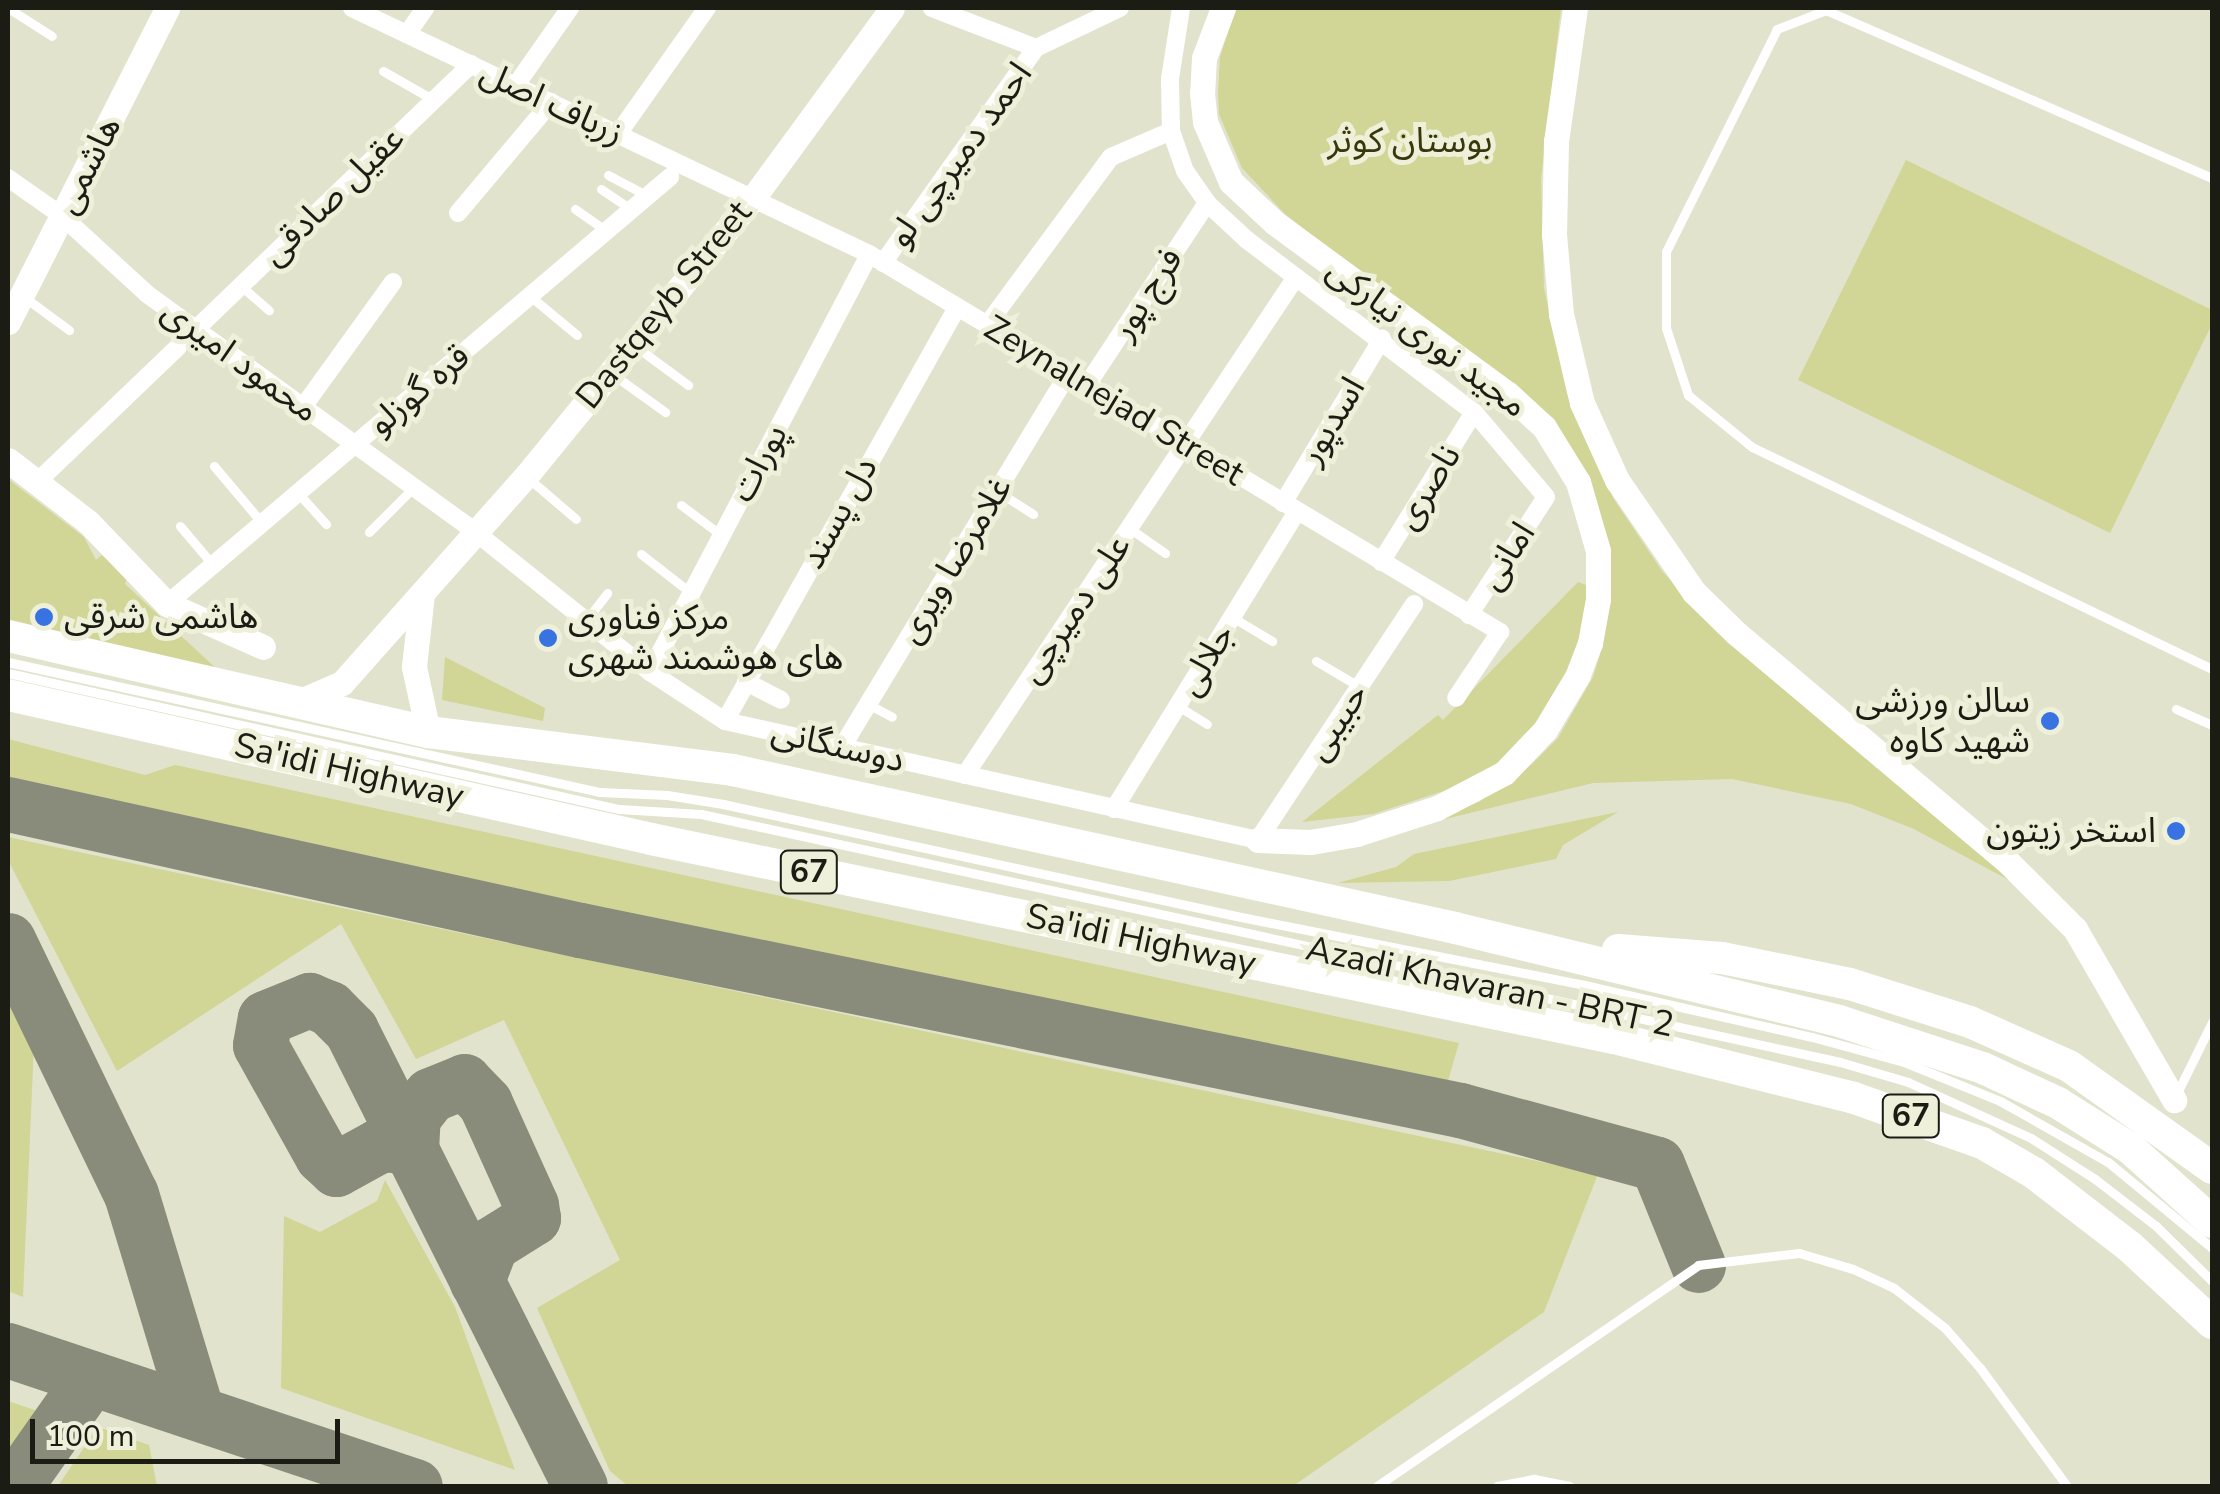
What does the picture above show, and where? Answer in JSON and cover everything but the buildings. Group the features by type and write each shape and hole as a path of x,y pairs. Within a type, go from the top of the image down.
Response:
{"highway":[{"name":"Sa'idi Highway","path":"8,636 428,732 733,770 1514,942"},
{"name":"Sa'idi Highway","path":"8,695 651,839 1614,1038 1804,1083 1982,1143 2084,1209 2212,1323"},
{"path":"1514,942 1722,958 1850,984 1918,1003 2069,1066 2212,1168"},
{"name":"67","path":"1514,942 1838,1021 1982,1068 2058,1103 2131,1149 2212,1222"},
{"path":"2168,1281 2212,1334"}],"main road":[{"name":"هاشمی","path":"8,322 168,8"},
{"name":"Dastqeyb Street","path":"296,703 342,683 526,476 752,198 892,8"},
{"name":"مجید نوری نیارکی","path":"1223,8 1204,58 1202,93 1210,137 1231,182 1274,223 1508,394 1544,427 1578,482 1598,551 1598,598 1590,643 1578,675 1546,730 1504,773 1437,808 1357,834 1310,842 1258,840"},
{"name":"مجید نوری نیارکی","path":"1575,8 1556,140 1554,234 1560,314 1582,403 1616,480 1684,579 1736,633 2008,862 2075,929 2174,1100"},
{"path":"8,460 88,522 167,604 264,647"},
{"path":"422,591 414,667 428,732"}],"street":[{"name":"زرباف اصل","path":"352,8 752,198"},
{"path":"407,34 425,8"},
{"path":"516,86 570,8"},
{"path":"618,134 707,8"},
{"path":"932,8 1036,48 1120,8"},
{"path":"1181,8 1170,79 1171,131 1185,171 1207,203 1296,278 1382,338 1474,412"},
{"name":"احمد دمیرچی لو","path":"876,258 1036,48"},
{"name":"عقیل صادقی","path":"196,329 471,64"},
{"path":"458,213 552,102"},
{"path":"986,325 1111,158 1171,131"},
{"name":"قره گوزلو","path":"167,604 670,177"},
{"name":"محمود امیری","path":"8,178 62,216 147,294 474,531"},
{"name":"Zeynalnejad Street","path":"752,198 876,258 1469,614"},
{"name":"فرج پور","path":"1087,385 1207,203"},
{"name":"پورات","path":"650,672 721,535 876,258"},
{"name":"علی دمیرچی","path":"965,775 1296,278"},
{"path":"303,407 394,282"},
{"name":"دل پسند","path":"725,721 957,307"},
{"name":"اسدپور","path":"1290,507 1382,338"},
{"path":"36,482 178,347"},
{"name":"غلامرضا ویری","path":"842,747 1068,374"},
{"name":"امانی","path":"1469,614 1546,497 1474,412"},
{"name":"ناصری","path":"1382,562 1474,412"},
{"name":"جلالی","path":"1114,809 1232,617 1290,507"},
{"name":"دوسنگانی","path":"474,531 650,672 725,721 1258,840"},
{"name":"حبیبی","path":"1258,840 1414,604"},
{"path":"1456,698 1500,632 1469,614"},
{"path":"746,682 781,700"}],"lane":[{"path":"8,8 52,36"},
{"path":"2212,178 1826,10 1777,29 1666,252 1666,328 1688,395 1752,448 2212,669"},
{"path":"383,70 432,99"},
{"path":"608,175 648,196"},
{"path":"601,190 632,210"},
{"path":"575,209 607,231"},
{"path":"241,286 269,310"},
{"path":"22,296 70,330"},
{"path":"530,296 578,335"},
{"path":"633,344 688,385"},
{"path":"610,372 666,412"},
{"path":"214,466 262,523"},
{"path":"526,476 576,519"},
{"path":"369,532 414,487"},
{"path":"997,491 1032,514"},
{"path":"298,493 326,524"},
{"path":"681,506 721,535"},
{"path":"180,526 213,565"},
{"path":"1129,528 1165,553"},
{"path":"640,554 691,593"},
{"path":"587,619 606,593"},
{"path":"1232,617 1272,640"},
{"path":"1316,661 1360,687"},
{"name":"Azadi Khavaran - BRT 2","path":"8,662 600,792 668,795 724,804 1171,902 1580,984 1830,1042 1904,1062 2000,1101 2065,1135 2108,1162 2212,1248"},
{"name":"Azadi Khavaran - BRT 2","path":"8,673 618,809 700,814 1840,1062 1908,1082 2031,1138 2141,1214 2212,1281"},
{"path":"868,704 892,716"},
{"path":"1178,706 1207,724"},
{"path":"2176,709 2212,725"},
{"path":"2174,1100 2212,1022"},
{"path":"1377,1486 1698,1264 1799,1253 1853,1269 1894,1288 1944,1328 1980,1368 2067,1486"},
{"path":"1497,1486 1534,1478 1569,1486"}],"green space":[{"name":"بوستان کوثر","path":"1236,8 1561,8 1541,179 1544,288 1567,394 1613,498 1662,571 1730,644 2018,885 1914,829 1851,804 1732,779 1593,783 1421,825 1479,802 1532,764 1558,738 1593,677 1600,654 1609,609 1610,545 1588,477 1560,430 1285,214 1242,168 1219,114 1218,93 1220,57"},
{"path":"1906,160 2212,310 2212,324 2110,533 1798,380"},
{"path":"8,479 84,537 96,560 102,555 127,578 125,584 220,672 8,619"},
{"path":"1578,582 1589,586 1587,619 1569,676 1534,730 1505,760 1471,782 1373,814 1302,822 1438,715 1443,720"},
{"path":"445,657 545,708 543,721 442,700"},
{"path":"8,739 145,775 175,765 1459,1043 1443,1098 8,785"},
{"path":"1618,812 1563,845 1556,859 1449,881 1338,883 1396,867 1414,854"},
{"path":"8,837 1598,1174 1544,1312 1293,1486 628,1486 610,1471 537,1308 620,1260 504,1020 416,1059 341,924 117,1071 8,860"},
{"path":"8,991 34,1044 23,1297 8,1291"},
{"path":"385,1180 455,1307 515,1470 281,1388 284,1216 320,1232 377,1201"},
{"path":"8,1401 50,1415 8,1465"},
{"path":"98,1427 149,1445 157,1486 58,1486"}],"taxiway":[{"path":"8,804 580,930 1460,1110 1657,1164 1698,1265"},
{"path":"8,940 131,1194 197,1412"},
{"path":"411,1150 392,1144 378,1146 336,1169 322,1156 260,1045 265,1018 309,1000 329,1008 351,1030 580,1486"},
{"path":"411,1150 413,1117 430,1095 464,1081 485,1103 531,1205 533,1218 491,1244 477,1281"},
{"path":"8,1350 415,1486"},
{"path":"15,1486 91,1378"}],"place":[{"name":"هاشمی شرقی","path":"44,617"},
{"name":"مرکز فناوری های هوشمند شهری","path":"548,638"},
{"name":"سالن ورزشی شهید کاوه","path":"2050,721"},
{"name":"استخر زیتون","path":"2176,831"}]}
